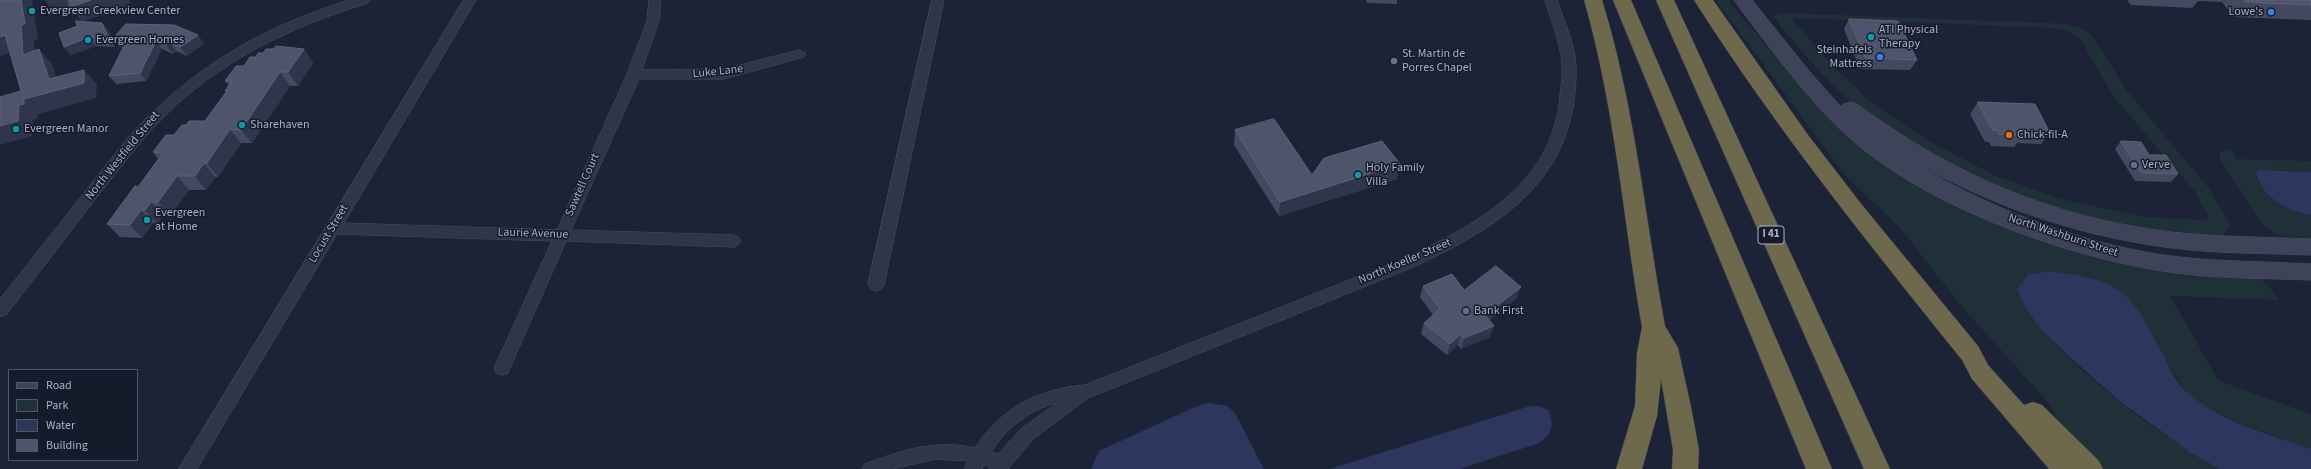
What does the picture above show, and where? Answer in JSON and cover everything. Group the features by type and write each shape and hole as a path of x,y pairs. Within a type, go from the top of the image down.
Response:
{"highway":[{"path":"1593,0 1602,25 1616,92 1654,327 1666,348 1677,400 1686,450 1685,469"},
{"path":"1622,0 1819,469"},
{"name":"I 41","path":"1666,0 1877,469"},
{"path":"1702,0 1800,140 1854,211 1970,353 2090,469"},
{"path":"1629,469 1642,427 1648,400 1650,372 1649,343 1654,327"},
{"path":"1970,353 1980,372 2065,469"}],"street":[{"name":"North Westfield Street","path":"0,311 138,135 156,115 187,86 222,61 261,39 308,18 364,0"},
{"name":"Locust Street","path":"188,469 470,0"},
{"name":"Sawtell Court","path":"502,368 634,74 653,21 655,0"},
{"path":"876,285 938,0"},
{"name":"North Koeller Street","path":"1000,466 1029,430 1063,409 1086,392 1444,247 1488,222 1524,190 1538,174 1555,146 1562,129 1566,112 1569,67 1563,37 1550,0"},
{"name":"North Washburn Street","path":"1744,0 1820,98 1843,122 1878,150 1931,182 1987,210 2029,228 2092,248 2126,256 2179,265 2311,272"},
{"name":"North Washburn Street","path":"1780,46 1849,108 1908,150 1965,180 2032,208 2106,229 2158,238 2195,242 2311,247"},
{"name":"Luke Lane","path":"634,74 696,76 724,74 752,68 799,54"},
{"name":"Laurie Avenue","path":"333,228 733,241"},
{"name":"North Koeller Street","path":"977,462 1002,426 1025,409 1054,396 1086,392"},
{"path":"871,469 896,459 932,450 955,451 977,462 1000,466"}],"green space":[{"path":"1716,0 1728,0 1811,100 1840,127 2026,233 2257,276 2270,287 2279,300 2170,296 2219,381 2311,414 2311,449 2243,425 2205,407 2186,392 2121,292 2092,278 2050,271 2024,305 2042,328 2063,352 2113,396 2140,417 2194,454 2220,469 2101,469 2067,436 2047,401 1963,308 1902,230 1843,173"},
{"path":"1783,13 2048,23 2061,24 2083,29 2093,37 2127,91 2208,187 2230,225 2223,235 2173,231 2124,224 2076,213 2029,198 1983,180 1939,159 1896,134 1855,105 1822,74 1773,16","holes":["1798,18 2055,28 2070,32 2080,39 2114,97 2195,192 2208,215 2206,220 2145,217 2060,199 1994,175 1929,141 1873,104 1834,67 1792,19"]},
{"path":"2231,149 2237,159 2311,161 2311,172 2270,170 2256,172 2258,181 2276,201 2293,210 2311,215 2311,238 2280,235 2268,230 2263,225 2220,160 2220,152"}],"water":[{"path":"2256,171 2311,172 2311,215 2284,206 2269,195 2258,180"},
{"path":"2050,271 2078,275 2096,280 2121,292 2134,305 2149,329 2173,374 2184,389 2201,403 2231,420 2263,433 2311,449 2311,469 2220,469 2191,453 2117,399 2039,327 2024,305 2017,289 2028,275"},
{"path":"1208,403 1228,406 1235,413 1264,469 1091,469 1099,451 1197,406"},
{"path":"1530,406 1539,406 1548,410 1550,415 1552,425 1551,429 1543,440 1539,443 1460,469 1330,469"}],"building":[{"path":"0,0 21,0 25,24 21,25 23,55 39,49 49,79 84,70 84,83 24,99 24,104 19,105 18,121 0,126 0,97 21,91 5,35 0,37"},
{"path":"69,0 91,0 70,7"},
{"path":"2244,0 2311,0 2311,5 2246,2"},
{"path":"1849,19 1898,21 1917,60 1866,58"},
{"path":"76,21 102,23 109,39 89,37 64,47 59,33 77,26"},
{"path":"126,24 174,25 198,35 180,47 170,43 166,45 156,41 140,73 109,76 127,40 113,39"},
{"path":"276,46 304,49 288,72 280,72 241,130 230,129 207,163 204,163 195,176 177,176 158,202 151,202 145,210 141,210 130,225 107,224 135,186 138,187 163,153 153,152 166,135 174,135 182,125 186,125 189,121 205,121 227,91 225,91 232,81 225,81 236,66 244,66 250,57 256,57 258,53 263,53 266,49 274,49"},
{"path":"1978,102 2035,104 2050,133 2021,132 2023,136 1999,134 1997,130 1993,130"},
{"path":"1274,119 1312,175 1324,158 1382,141 1400,164 1280,202 1235,130"},
{"path":"2121,141 2141,142 2149,155 2166,155 2178,174 2142,173"},
{"name":"Bank First","path":"1496,266 1521,287 1485,315 1494,326 1464,338 1461,334 1450,344 1424,323 1440,309 1423,286 1452,274 1464,290"}],"place":[{"name":"Evergreen Creekview Center","path":"32,11"},
{"name":"Lowe's","path":"2271,12"},
{"name":"ATI Physical Therapy","path":"1871,37"},
{"name":"Evergreen Homes","path":"88,40"},
{"name":"Steinhafels Mattress","path":"1880,57"},
{"name":"St. Martin de Porres Chapel","path":"1394,61"},
{"name":"Sharehaven","path":"242,125"},
{"name":"Evergreen Manor","path":"16,129"},
{"name":"Chick-fil-A","path":"2009,135"},
{"name":"Verve","path":"2134,165"},
{"name":"Holy Family Villa","path":"1358,175"},
{"name":"Evergreen at Home","path":"147,220"},
{"name":"Bank First","path":"1466,311"}]}
